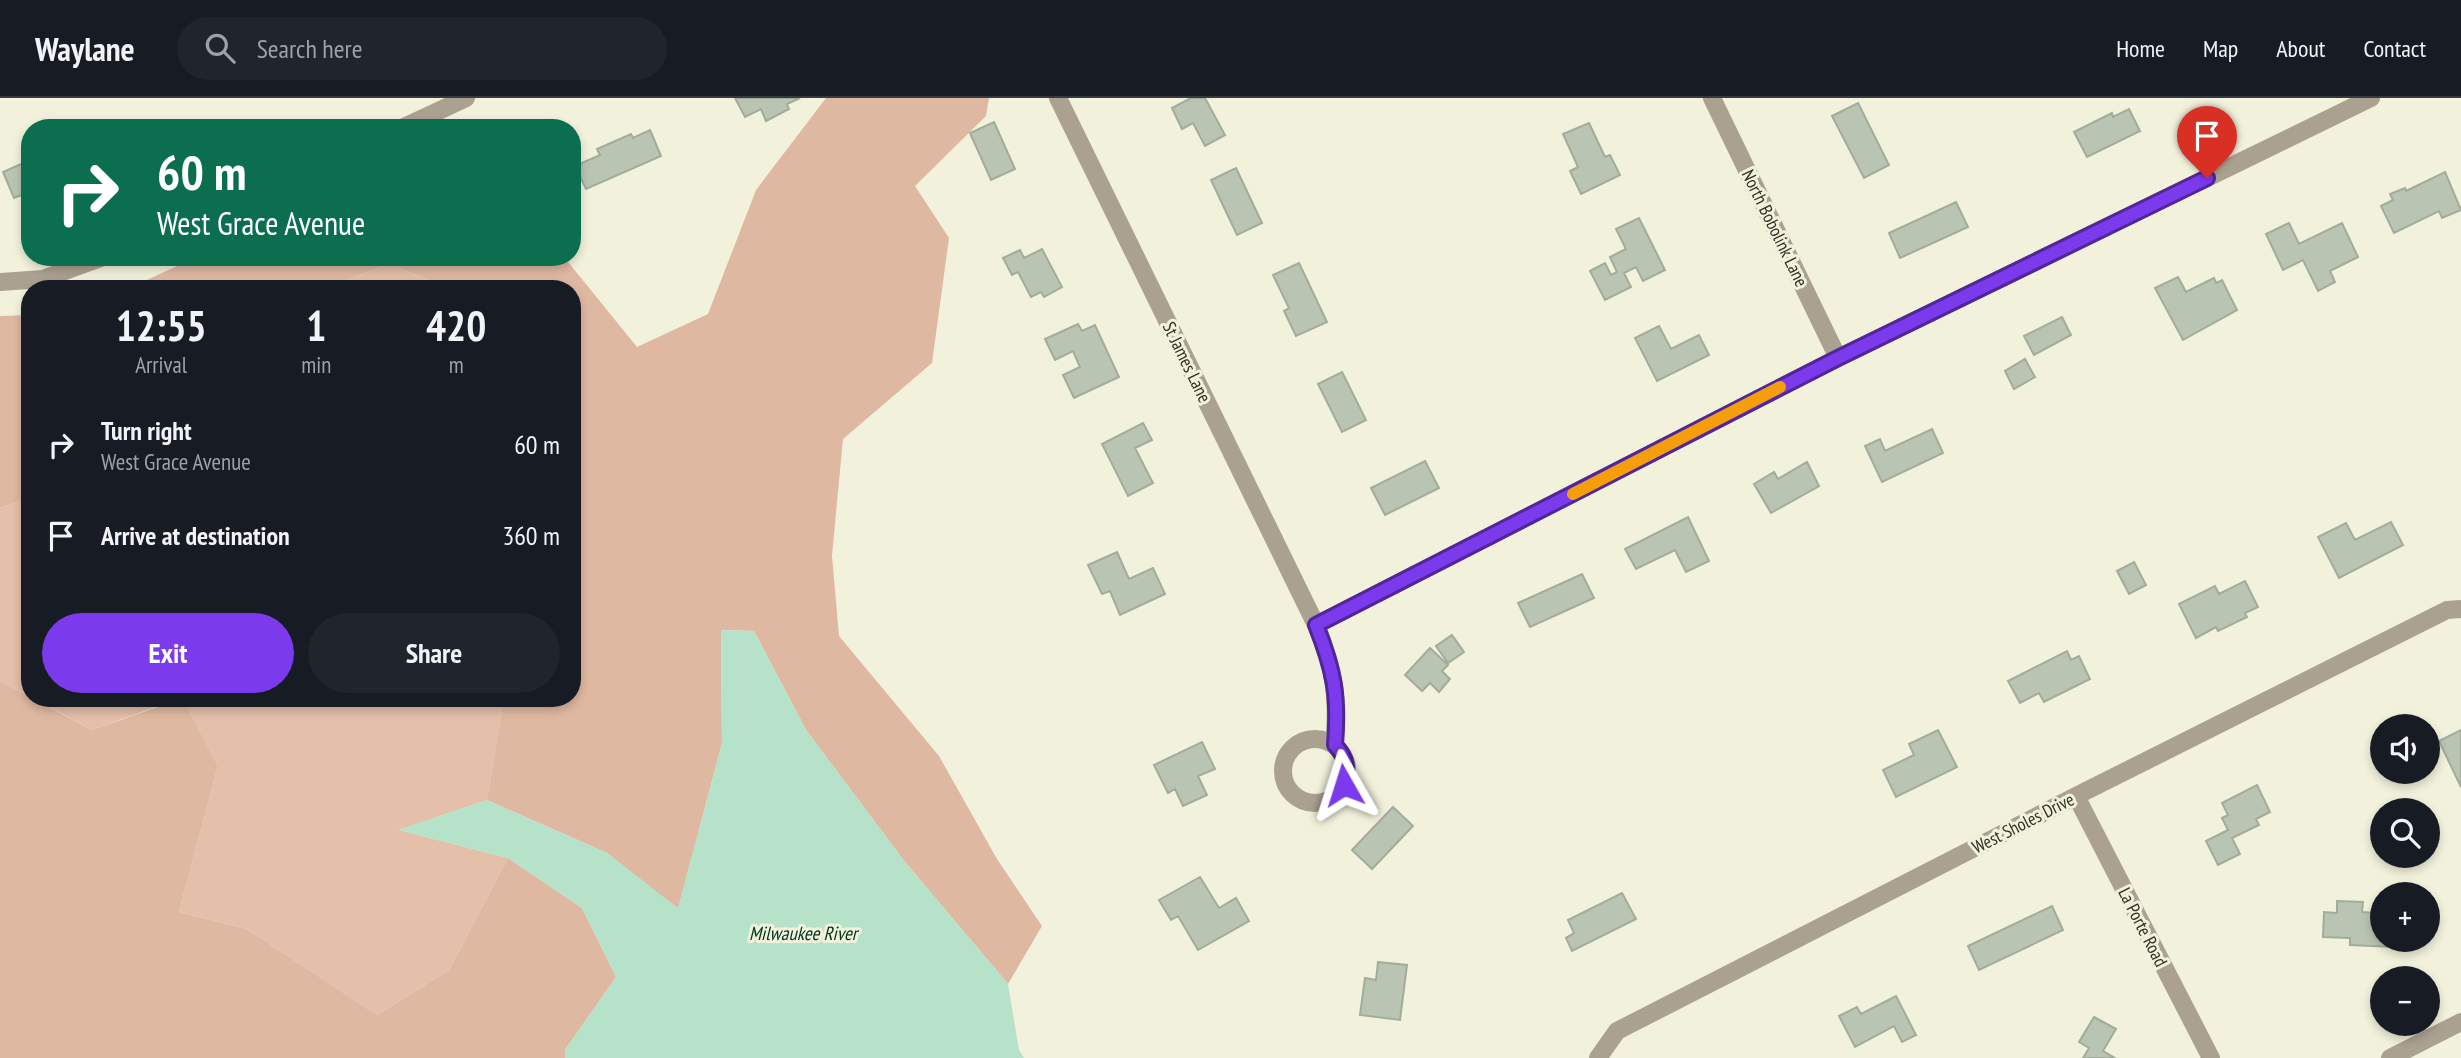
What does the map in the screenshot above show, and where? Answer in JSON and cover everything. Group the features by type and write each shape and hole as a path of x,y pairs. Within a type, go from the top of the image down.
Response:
{"street":[{"path":"421,119 466,98"},
{"name":"St James Lane","path":"1058,98 1316,625 1326,650 1337,695 1335,745"},
{"name":"North Bobolink Lane","path":"1712,98 1838,358"},
{"path":"1316,625 1838,358 2371,98"},
{"path":"29,280 43,279 78,266"},
{"path":"0,282 21,281"},
{"name":"West Sholes Drive","path":"1598,1058 1617,1031 2447,610 2461,609"},
{"name":"La Porte Road","path":"2076,796 2211,1058"},
{"path":"2390,1058 2461,1022"}],"shaded area":[{"path":"826,98 989,98 986,116 915,186 949,238 932,363 843,439 832,556 839,636 939,756 997,859 1042,926 1008,984 905,862 806,730 754,631 721,630 722,743 678,909 607,853 487,800 502,707 581,707 581,280 429,280 394,266 571,266 637,347 708,314 756,190"},
{"path":"177,266 384,266 345,280 147,280"},
{"path":"384,266 394,266 429,280 345,280"},
{"path":"21,315 21,501 0,508 0,316"},
{"path":"21,501 21,692 0,681 0,508"},
{"path":"0,681 21,692 21,707 49,707 92,730 157,707 188,707 218,766 179,912 247,929 377,1015 449,970 508,858 582,908 616,977 565,1050 565,1058 0,1058"},
{"path":"50,707 155,707 92,730"},
{"path":"188,707 502,707 487,800 399,830 508,858 449,970 377,1015 247,929 179,912 218,766"}],"water":[{"name":"Milwaukee River","path":"721,630 754,631 806,730 905,862 1008,984 1019,1050 1024,1058 565,1058 565,1050 616,977 582,908 508,858 398,830 487,800 607,853 678,908 722,743"}],"building":[{"path":"735,98 800,98 787,104 789,109 766,121 761,109 745,117"},
{"path":"1191,98 1205,98 1225,135 1205,146 1193,123 1182,129 1172,108"},
{"path":"1858,103 1889,165 1864,178 1832,116"},
{"path":"2129,109 2140,131 2087,157 2074,132 2112,113 2113,117"},
{"path":"994,122 1015,169 991,180 970,133"},
{"path":"1589,123 1605,157 1610,155 1620,175 1581,194 1570,171 1578,167 1563,134"},
{"path":"650,130 661,156 586,189 581,179 581,163 600,155 597,149 631,134 633,138"},
{"path":"21,164 21,195 14,198 3,172"},
{"path":"1236,168 1262,223 1237,235 1211,180"},
{"path":"2445,172 2461,210 2442,218 2439,211 2394,233 2381,206 2393,200 2390,194 2405,188 2406,191"},
{"path":"1956,202 1968,227 1900,258 1889,233"},
{"path":"1639,218 1665,270 1643,281 1636,267 1624,273 1631,287 1605,300 1590,271 1605,263 1611,275 1617,272 1610,257 1626,249 1616,229"},
{"path":"2289,223 2299,244 2342,223 2358,257 2330,271 2335,282 2318,291 2303,260 2283,270 2266,234"},
{"path":"1042,249 1062,287 1044,297 1041,292 1031,297 1018,272 1012,275 1003,258 1020,250 1024,258"},
{"path":"1299,263 1327,322 1296,336 1284,311 1289,308 1273,275"},
{"path":"2178,277 2186,292 2214,278 2216,283 2222,280 2237,310 2183,340 2155,288"},
{"path":"2062,317 2071,335 2034,355 2024,336"},
{"path":"1078,324 1082,331 1095,325 1119,377 1074,398 1063,375 1080,367 1073,351 1055,360 1045,339"},
{"path":"1659,326 1671,349 1699,335 1709,355 1657,381 1635,338"},
{"path":"2025,359 2035,377 2014,389 2005,371"},
{"path":"1342,372 1366,420 1342,432 1318,384"},
{"path":"1143,423 1152,440 1135,448 1153,483 1128,496 1102,444"},
{"path":"1932,429 1943,453 1882,482 1865,446 1880,439 1885,451"},
{"path":"1425,461 1439,488 1385,515 1371,488"},
{"path":"1807,462 1819,486 1771,513 1754,484 1774,472 1778,479"},
{"path":"1688,517 1709,561 1686,572 1675,550 1636,569 1625,549"},
{"path":"2391,522 2403,545 2339,578 2318,537 2346,523 2355,540"},
{"path":"1117,552 1129,579 1153,568 1165,594 1120,615 1110,591 1102,594 1088,565"},
{"path":"2134,562 2146,585 2129,594 2117,571"},
{"path":"1582,574 1594,598 1530,627 1518,603"},
{"path":"2245,581 2258,607 2245,613 2247,617 2218,631 2216,627 2196,638 2179,604 2215,586 2219,594"},
{"path":"1452,635 1464,652 1448,663 1436,646"},
{"path":"1430,648 1448,665 1442,671 1450,679 1439,692 1430,683 1422,691 1405,675"},
{"path":"2067,651 2071,660 2079,656 2090,679 2044,702 2039,693 2020,703 2008,681"},
{"path":"1938,730 1957,767 1896,797 1883,770 1914,755 1909,744"},
{"path":"2461,730 2461,787 2440,743 2440,740"},
{"path":"1202,742 1215,769 1198,776 1207,795 1183,806 1175,789 1168,793 1154,765"},
{"path":"2257,785 2270,812 2256,819 2259,825 2232,838 2240,854 2218,865 2206,841 2228,830 2222,818 2228,815 2222,803"},
{"path":"1393,807 1413,826 1372,869 1352,850"},
{"path":"1200,877 1219,908 1236,898 1249,921 1198,950 1178,916 1171,920 1159,900"},
{"path":"1622,893 1636,919 1572,951 1566,938 1574,933 1568,920"},
{"path":"2337,901 2363,902 2362,912 2370,913 2370,946 2350,945 2350,938 2323,937 2324,912 2337,913"},
{"path":"2052,906 2063,930 1979,970 1968,946"},
{"path":"1378,962 1407,965 1400,1020 1360,1015 1365,978 1376,980"},
{"path":"1896,996 1916,1035 1902,1042 1894,1026 1855,1047 1839,1016 1857,1007 1861,1014"},
{"path":"2094,1017 2116,1029 2103,1051 2115,1058 2083,1058 2089,1048 2079,1042"}],"slow traffic":[{"path":"1573,494 1780,387"}],"route":[{"path":"1344,785 1346,763 1335,745 1337,695 1326,650 1316,625 1838,358 2207,178"}]}
